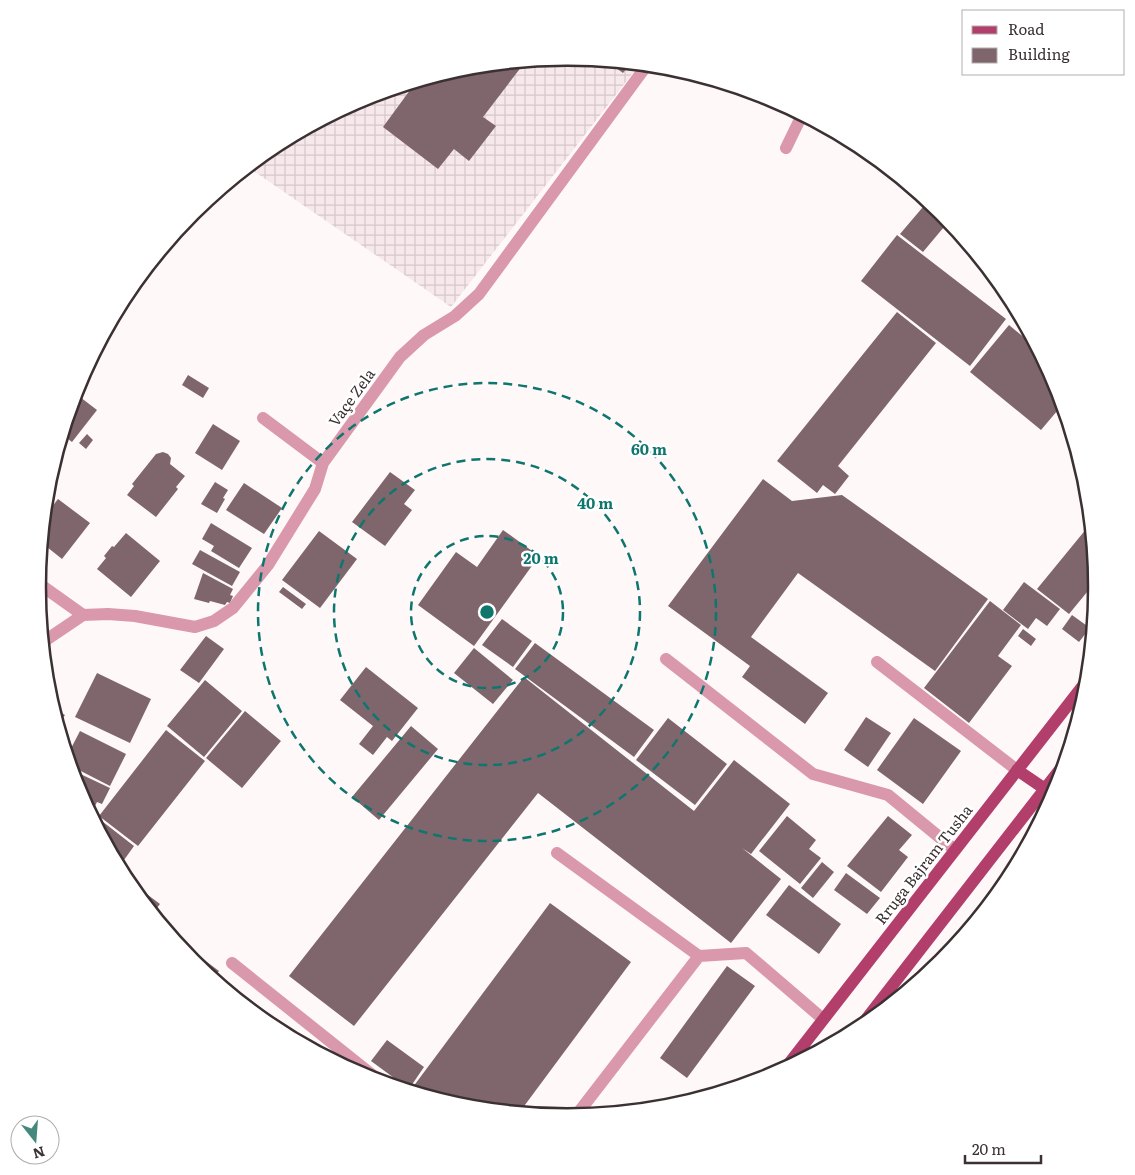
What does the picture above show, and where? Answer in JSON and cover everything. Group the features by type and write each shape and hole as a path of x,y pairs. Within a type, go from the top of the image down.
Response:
{"main road":[{"name":"Rruga Bajram Tusha","path":"794,1057 1078,692"},
{"path":"1017,770 1047,791"},
{"path":"876,1007 1042,803"}],"street":[{"name":"Vaçe Zela","path":"83,615 135,616 195,627 214,621 233,608 268,565 315,490 323,464 400,357 424,336 456,316 479,294 642,72"},
{"path":"786,148 799,121"},
{"path":"263,418 323,464"},
{"path":"46,589 83,615 49,638"},
{"path":"666,658 813,774 888,795 955,850"},
{"path":"877,662 1017,770"},
{"path":"557,852 699,956 746,953 823,1019"},
{"path":"581,1109 699,956"},
{"path":"232,963 360,1066"}],"shaded area":[{"path":"533,67 602,67 634,71 451,307 254,171 307,136 337,120 400,94 433,84 466,76"}],"building":[{"path":"520,69 483,117 496,126 469,161 454,149 438,169 383,127 409,91 466,76"},
{"path":"923,207 944,227 923,252 900,234"},
{"path":"897,235 1006,319 970,366 861,281"},
{"path":"897,312 936,343 838,466 849,476 835,494 823,485 817,493 777,461"},
{"path":"1009,325 1025,338 1049,388 1057,411 1041,430 970,372"},
{"path":"188,375 209,388 203,398 182,385"},
{"path":"82,399 97,410 72,442 68,439"},
{"path":"213,424 240,441 222,470 195,453"},
{"path":"87,434 93,440 86,449 79,443"},
{"path":"163,452 171,458 170,464 185,476 176,487 178,489 156,517 127,495 134,486 132,484 156,454"},
{"path":"390,472 415,490 404,504 412,510 385,546 352,522"},
{"path":"763,479 792,501 842,495 988,599 935,671 798,573 751,637 828,693 805,724 742,677 750,666 668,606"},
{"path":"215,482 228,490 217,513 201,504"},
{"path":"244,483 282,508 264,534 226,510"},
{"path":"58,499 90,523 62,559 48,548 53,505"},
{"path":"211,523 252,548 239,568 211,551 214,546 202,539"},
{"path":"503,530 539,556 474,646 418,605 456,552 477,567"},
{"path":"1085,530 1089,590 1069,614 1037,589"},
{"path":"319,531 357,559 320,608 282,580"},
{"path":"126,533 160,561 131,597 97,569 106,558 104,556 112,546 114,547"},
{"path":"200,550 240,572 232,586 192,564"},
{"path":"203,573 233,589 230,595 233,596 230,603 227,602 225,605 194,599"},
{"path":"1024,582 1060,609 1047,626 1036,618 1028,629 1003,610"},
{"path":"283,587 306,604 302,609 279,592"},
{"path":"990,601 1021,625 998,656 1012,666 969,723 924,688"},
{"path":"1072,615 1088,626 1087,632 1079,642 1062,629"},
{"path":"502,619 532,641 513,667 482,645"},
{"path":"1023,629 1036,639 1031,646 1018,636"},
{"path":"206,636 224,649 199,683 180,670"},
{"path":"535,643 654,730 634,757 515,669"},
{"path":"474,648 513,680 493,704 454,673"},
{"path":"366,667 418,708 392,741 387,737 373,755 359,744 373,726 340,700"},
{"path":"97,673 151,699 130,743 75,717"},
{"path":"524,677 694,811 734,760 790,804 751,854 742,848 781,879 731,943 538,793 354,1026 289,976"},
{"path":"205,680 242,711 204,757 167,726"},
{"path":"245,711 281,741 242,788 206,758"},
{"path":"866,717 891,733 868,767 844,750"},
{"path":"668,718 727,764 695,805 636,760"},
{"path":"914,718 961,751 923,804 877,770"},
{"path":"411,726 438,749 379,820 352,797"},
{"path":"166,730 205,761 138,846 99,816"},
{"path":"80,731 126,754 110,786 80,771 72,747"},
{"path":"81,774 110,788 102,804 97,802 95,806"},
{"path":"787,816 816,840 809,849 821,858 800,884 759,851"},
{"path":"888,816 912,835 899,850 908,857 881,892 847,866"},
{"path":"101,821 134,846 124,860"},
{"path":"822,862 834,872 813,898 801,888"},
{"path":"846,873 880,898 867,914 834,890"},
{"path":"789,885 841,924 819,954 766,915"},
{"path":"146,893 160,904 157,908"},
{"path":"550,903 631,962 524,1107 466,1099 414,1085"},
{"path":"199,956 219,971 217,973"},
{"path":"727,966 755,986 687,1078 660,1058"},
{"path":"248,998 275,1019 250,1001"},
{"path":"387,1040 424,1067 412,1085 396,1080 371,1061"}]}
